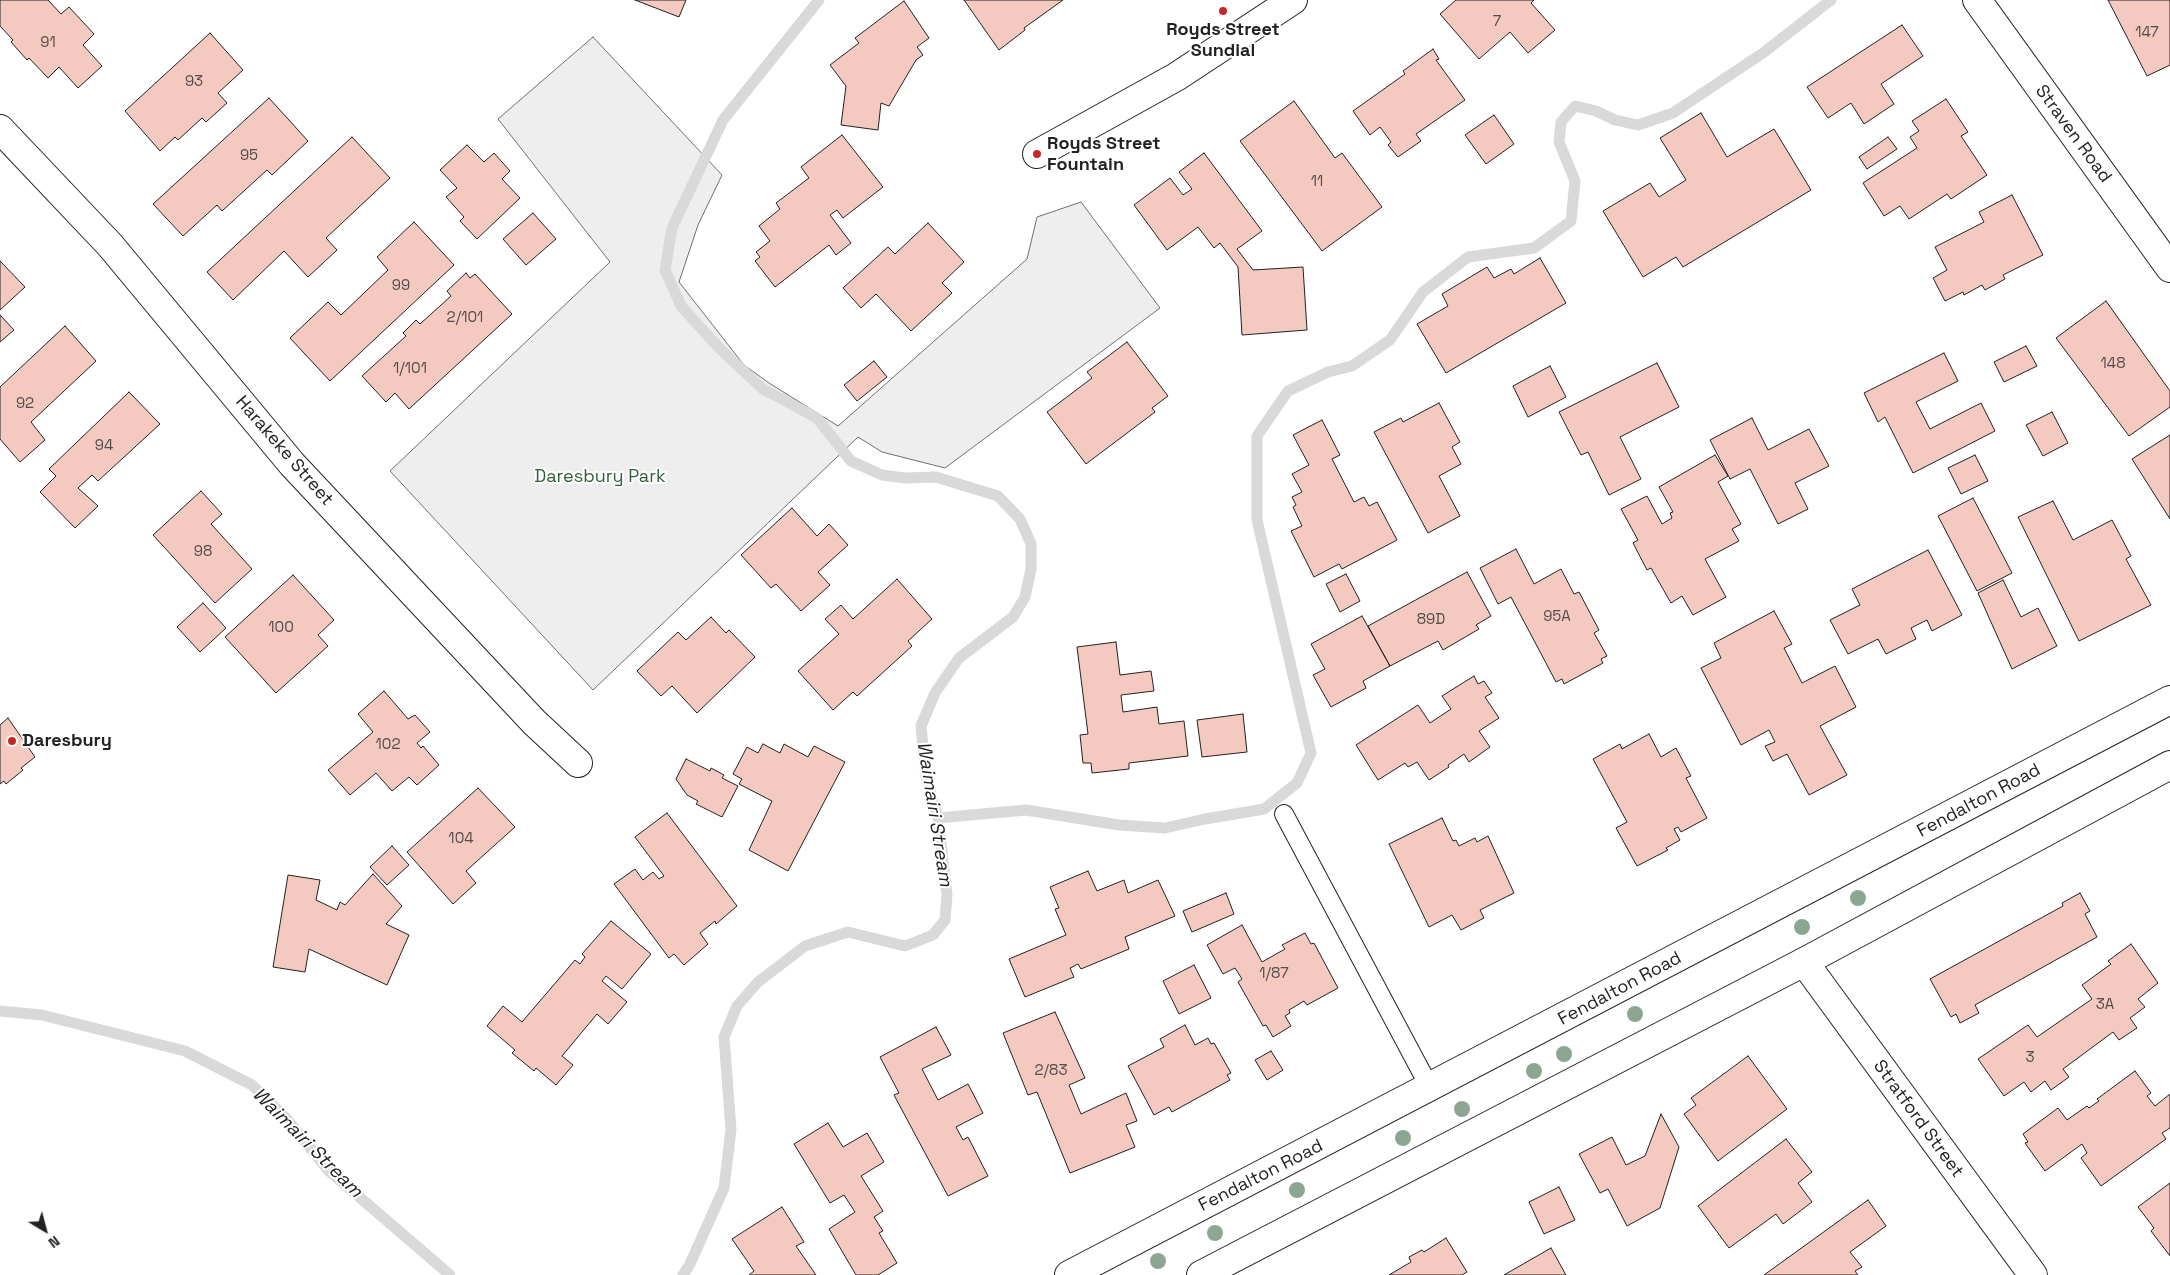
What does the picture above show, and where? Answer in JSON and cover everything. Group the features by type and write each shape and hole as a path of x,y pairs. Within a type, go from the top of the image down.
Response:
{"main road":[{"path":"1037,154 1176,78 1293,0"},
{"name":"Straven Road","path":"1977,0 2170,268"},
{"name":"Harakeke Street","path":"0,128 110,245 292,464 534,722 578,763"},
{"name":"Fendalton Road","path":"1070,1275 2170,700"},
{"path":"1202,1275 1804,962 2170,765"},
{"name":"Stratford Street","path":"1804,962 2033,1275"}],"lane":[{"path":"1284,814 1430,1088"}],"green space":[{"name":"Daresbury Park","path":"593,37 722,175 698,225 679,282 744,365 838,426 1027,259 1037,217 1081,202 1160,308 945,468 882,452 858,437 593,690 390,471 610,262 498,119"}],"building":[{"path":"0,0 48,0 61,14 69,7 94,34 83,45 102,66 78,88 59,67 48,78 29,58 27,60 0,26"},
{"path":"635,0 686,0 679,17"},
{"path":"964,0 1063,0 1024,28 1025,30 999,50"},
{"path":"1456,0 1534,0 1531,3 1555,30 1528,53 1510,32 1479,59 1440,14"},
{"path":"2108,0 2170,0 2170,65 2147,76"},
{"path":"904,1 929,38 917,47 923,55 916,60 889,106 881,103 878,130 841,125 846,86 830,65 859,43 855,38"},
{"path":"1902,25 1923,56 1881,84 1894,104 1864,124 1851,103 1828,118 1807,87"},
{"path":"210,33 243,70 218,93 227,103 206,122 202,118 178,140 175,137 160,151 125,111"},
{"path":"1433,49 1439,59 1436,60 1465,100 1416,134 1421,141 1398,157 1388,145 1391,142 1380,127 1370,135 1353,111 1405,74 1403,71"},
{"path":"269,98 308,141 272,175 267,170 222,211 217,205 183,236 153,204"},
{"path":"1946,99 1968,132 1961,136 1987,175 1951,199 1947,194 1909,219 1900,206 1884,216 1863,183 1917,148 1910,137 1919,131 1912,121"},
{"path":"1294,101 1335,158 1342,153 1382,207 1322,251 1240,141"},
{"path":"1701,113 1727,157 1774,129 1811,190 1683,267 1676,257 1643,277 1603,211 1650,183 1659,197 1686,180 1660,138"},
{"path":"1494,115 1514,144 1486,164 1465,135"},
{"path":"842,135 883,187 843,218 837,210 830,215 851,243 836,255 829,245 775,287 755,261 760,257 756,252 770,241 759,226 780,209 776,203 809,178 801,167"},
{"path":"352,137 390,178 326,238 337,250 308,277 284,251 233,300 207,272"},
{"path":"1888,137 1897,149 1867,169 1859,157"},
{"path":"467,145 484,162 494,153 510,171 502,179 520,198 477,239 460,221 464,217 446,197 457,188 440,170"},
{"path":"1204,153 1262,231 1237,249 1253,270 1303,267 1307,330 1242,335 1238,267 1220,243 1214,248 1198,227 1167,250 1134,205 1170,178 1183,195 1192,189 1179,172"},
{"path":"2012,195 2043,255 2003,275 2005,279 1985,290 1982,285 1964,295 1963,292 1945,301 1933,278 1947,270 1935,247 1984,222 1979,212"},
{"path":"533,213 556,239 526,265 503,239"},
{"path":"414,222 454,265 330,381 290,338 328,302 341,315 388,270 377,257"},
{"path":"928,223 964,262 942,283 952,293 911,331 876,294 861,308 843,288 888,247 895,254"},
{"path":"1540,258 1566,303 1446,373 1417,324 1448,306 1442,294 1487,267 1494,278 1511,269 1514,274"},
{"path":"0,261 25,287 0,310"},
{"path":"466,273 470,278 475,274 512,314 409,409 395,393 386,402 362,376 406,336 403,333 416,320 420,324 451,296 447,291"},
{"path":"2106,301 2170,391 2170,407 2129,436 2056,338"},
{"path":"0,315 14,330 0,342"},
{"path":"65,326 96,361 31,422 45,440 20,462 0,439 0,387"},
{"path":"1127,342 1168,396 1152,408 1155,412 1086,464 1047,412 1092,378 1087,372"},
{"path":"2026,346 2037,366 2004,382 1994,362"},
{"path":"1944,353 1958,381 1916,402 1930,429 1981,403 1995,431 1913,473 1885,417 1878,422 1864,393"},
{"path":"874,361 887,377 857,401 844,385"},
{"path":"1657,363 1679,407 1620,437 1641,479 1609,495 1588,452 1581,455 1559,412"},
{"path":"1550,366 1566,397 1528,417 1513,386"},
{"path":"129,392 160,424 98,481 92,475 78,488 98,506 75,528 40,492 56,476 49,469"},
{"path":"1439,403 1460,442 1452,447 1461,464 1439,476 1460,516 1428,533 1374,432 1401,418 1403,422"},
{"path":"2052,412 2068,443 2043,456 2026,425"},
{"path":"1752,418 1768,450 1809,429 1829,466 1795,483 1808,509 1778,524 1750,469 1730,479 1710,440"},
{"path":"1322,420 1340,455 1332,459 1354,502 1364,497 1369,506 1377,502 1397,540 1342,569 1339,564 1314,577 1291,531 1302,526 1293,507 1296,505 1292,497 1302,492 1292,474 1309,465 1293,435"},
{"path":"2170,435 2170,519 2132,459"},
{"path":"1715,455 1728,476 1718,482 1741,524 1732,529 1739,541 1705,559 1726,597 1693,615 1682,596 1671,603 1651,568 1647,570 1633,543 1638,540 1621,509 1647,496 1662,524 1672,518 1670,513 1673,512 1659,487"},
{"path":"1975,455 1988,481 1961,494 1948,468"},
{"path":"201,491 222,514 211,524 252,569 215,603 153,535"},
{"path":"1973,498 2012,573 1977,591 1938,516"},
{"path":"2053,501 2073,540 2112,520 2131,556 2126,559 2151,605 2079,641 2018,517"},
{"path":"792,508 817,536 829,524 848,545 818,572 830,585 801,611 776,584 771,588 741,555"},
{"path":"1516,549 1534,584 1561,569 1574,594 1579,592 1599,630 1594,633 1607,656 1601,659 1603,663 1564,684 1562,679 1556,682 1511,597 1498,604 1480,568"},
{"path":"1928,550 1962,615 1932,631 1927,620 1911,628 1916,639 1886,654 1878,639 1848,654 1830,620 1860,605 1852,589"},
{"path":"1467,572 1491,616 1476,625 1479,629 1443,650 1438,641 1390,666 1368,626"},
{"path":"1346,574 1360,601 1340,612 1326,584"},
{"path":"293,575 334,620 318,635 328,646 276,693 225,637"},
{"path":"897,579 932,619 908,641 912,646 857,696 853,692 833,710 798,671 839,634 825,619 841,605 853,619"},
{"path":"2003,580 2021,617 2038,608 2057,646 2012,669 1978,593"},
{"path":"203,603 226,628 200,652 177,627"},
{"path":"1774,611 1792,644 1784,648 1802,683 1835,666 1856,707 1820,726 1847,775 1809,795 1787,754 1773,761 1765,746 1775,742 1769,730 1741,745 1701,668 1721,658 1714,643"},
{"path":"1362,616 1390,666 1363,681 1366,688 1331,707 1313,675 1325,669 1311,644"},
{"path":"711,617 726,633 729,630 755,657 697,713 672,686 661,696 637,671 678,632 686,640"},
{"path":"1116,642 1120,675 1151,671 1154,691 1121,695 1123,712 1157,707 1159,724 1184,721 1188,756 1129,763 1129,769 1092,773 1091,763 1083,763 1080,735 1088,734 1077,647"},
{"path":"1474,676 1478,684 1484,681 1492,693 1485,697 1499,718 1479,731 1490,747 1469,762 1464,754 1429,780 1417,762 1408,767 1405,763 1378,780 1356,745 1418,705 1430,723 1451,709 1442,696"},
{"path":"384,691 408,719 415,715 430,732 417,743 421,748 423,746 439,765 417,785 409,777 392,791 376,773 350,795 328,770 373,732 358,714"},
{"path":"1243,714 1247,752 1202,757 1197,720"},
{"name":"Daresbury","path":"8,718 35,757 6,784 4,781 0,784 0,725"},
{"path":"1649,734 1661,757 1676,748 1691,776 1686,778 1707,818 1681,832 1678,827 1674,829 1680,840 1666,848 1668,850 1637,866 1616,828 1627,822 1593,759 1620,744 1622,749"},
{"path":"763,744 780,753 784,744 808,757 814,746 845,762 788,871 749,850 772,801 739,784 742,779 733,774 747,747 758,753"},
{"path":"686,759 710,771 711,768 724,775 722,778 738,786 722,817 696,804 698,801 687,795 676,779"},
{"path":"478,788 515,827 466,871 476,883 453,904 407,852"},
{"path":"667,813 737,906 716,924 715,921 700,933 708,944 684,965 674,954 669,958 614,884 635,869 643,880 653,872 659,879 664,876 635,837"},
{"path":"1442,818 1453,841 1456,840 1459,846 1475,838 1477,842 1488,836 1514,893 1480,910 1484,918 1461,930 1452,915 1429,927 1389,844"},
{"path":"392,846 409,865 387,885 370,867"},
{"path":"1088,871 1097,891 1124,880 1128,893 1158,880 1175,916 1125,937 1129,949 1081,969 1078,964 1070,968 1074,977 1025,997 1009,959 1066,935 1055,909 1059,908 1050,887"},
{"path":"373,874 402,906 386,924 409,935 387,985 309,949 305,972 273,967 288,875 320,880 316,900 337,910 340,902 345,905"},
{"path":"1226,893 1234,914 1192,932 1183,911"},
{"path":"2080,893 2090,911 2085,914 2097,937 1975,1005 1979,1013 1960,1023 1956,1014 1951,1017 1930,979 2063,906 2062,903"},
{"path":"611,921 651,954 622,989 606,976 602,981 627,1002 608,1024 597,1014 562,1056 573,1065 556,1085 536,1068 534,1071 512,1053 515,1050 487,1026 503,1006 522,1022 575,960 580,964 585,957 582,954"},
{"path":"1242,925 1262,962 1285,949 1282,945 1305,933 1311,944 1314,943 1338,988 1307,1005 1304,1001 1289,1010 1290,1013 1285,1016 1291,1026 1273,1037 1266,1025 1263,1026 1238,982 1242,979 1235,968 1223,974 1207,945"},
{"path":"2131,944 2158,983 2138,999 2145,1007 2130,1018 2137,1028 2119,1040 2113,1032 2063,1069 2069,1077 2051,1090 2045,1081 2031,1092 2024,1082 2004,1096 1978,1059 2028,1025 2037,1037 2092,999 2082,985 2111,964 2108,961"},
{"path":"1194,965 1211,998 1179,1014 1163,981"},
{"path":"1055,1012 1085,1078 1069,1085 1081,1114 1126,1093 1137,1121 1126,1125 1135,1147 1070,1173 1037,1092 1028,1095 1003,1033"},
{"path":"1185,1025 1195,1045 1208,1038 1211,1044 1214,1043 1231,1073 1227,1075 1230,1080 1172,1112 1169,1107 1154,1115 1128,1066 1164,1047 1160,1039"},
{"path":"936,1027 951,1055 922,1069 938,1100 968,1084 983,1113 956,1127 963,1140 968,1137 988,1176 948,1196 894,1095 899,1093 880,1057"},
{"path":"1271,1051 1283,1070 1267,1080 1255,1060"},
{"path":"1748,1056 1787,1109 1718,1161 1684,1114 1696,1105 1691,1098"},
{"path":"2135,1071 2151,1093 2147,1096 2155,1106 2170,1094 2170,1128 2162,1133 2166,1139 2101,1186 2081,1158 2087,1153 2082,1144 2045,1171 2025,1143 2028,1142 2023,1134 2058,1108 2067,1120 2087,1106 2089,1108 2099,1101 2097,1099"},
{"path":"1661,1114 1679,1147 1660,1208 1627,1226 1608,1189 1600,1193 1579,1154 1612,1137 1626,1165 1645,1156"},
{"path":"828,1123 843,1147 867,1133 884,1162 861,1176 883,1211 874,1217 883,1231 879,1233 897,1263 878,1275 856,1275 829,1229 855,1212 844,1195 830,1203 794,1144"},
{"path":"1786,1139 1812,1172 1798,1183 1812,1202 1783,1224 1776,1214 1729,1248 1698,1206"},
{"path":"2170,1183 2170,1256 2151,1231 2154,1228 2138,1207"},
{"path":"1559,1187 1575,1220 1544,1234 1529,1202"},
{"path":"1868,1200 1886,1226 1850,1252 1862,1267 1855,1271 1858,1275 1764,1275"},
{"path":"782,1207 804,1242 796,1246 816,1275 749,1275 754,1271 732,1239"},
{"path":"1446,1238 1467,1272 1462,1275 1389,1275 1411,1262 1409,1257 1422,1250 1424,1252"},
{"path":"1551,1248 1566,1275 1504,1275"}],"waterway":[{"name":"Waimairi Stream","path":"683,1275 690,1264 724,1188 731,1130 724,1037 737,1006 758,982 805,946 848,932 905,946 933,935 945,920 947,894 938,818 926,777 921,726 935,693 959,658 1013,617 1025,597 1031,569 1031,544 1020,519 998,496 936,477 905,478 882,475 851,461 817,418 763,389 719,348 681,306 665,270 672,228 723,120 819,0"},
{"path":"938,818 1026,810 1119,825 1165,828 1264,809 1297,783 1311,753 1257,520 1257,436 1288,391 1328,372 1352,366 1390,340 1423,292 1468,257 1534,248 1571,221 1575,181 1559,142 1561,122 1575,106 1596,111 1615,120 1638,125 1673,113 1763,53 1831,0"},
{"name":"Waimairi Stream","path":"0,1011 42,1015 185,1051 252,1085 287,1119 328,1170 450,1275"}],"place":[{"name":"Royds Street Sundial","path":"1223,11"},
{"name":"Royds Street Fountain","path":"1037,154"},
{"name":"Daresbury","path":"12,741"}]}
